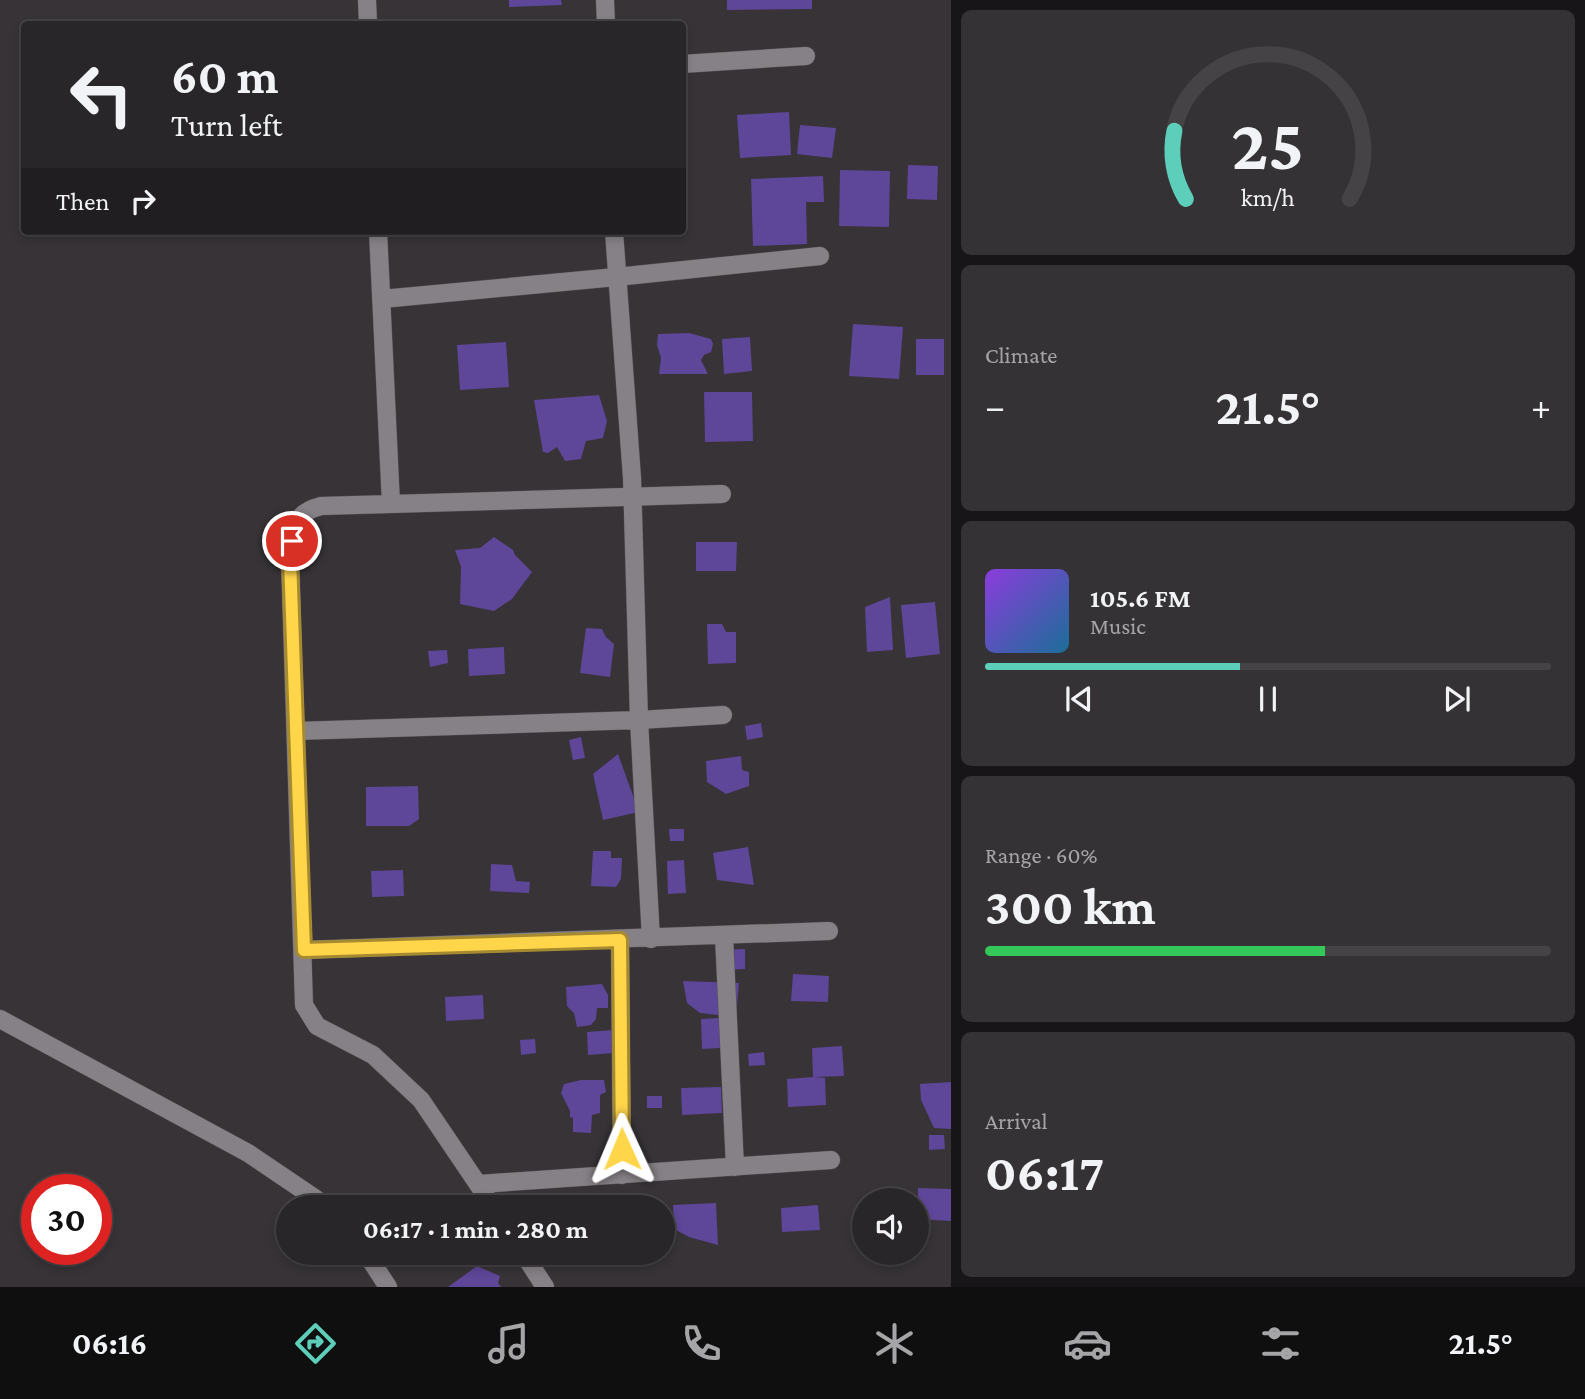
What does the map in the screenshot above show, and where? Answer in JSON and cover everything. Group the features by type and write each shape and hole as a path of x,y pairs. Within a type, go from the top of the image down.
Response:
{"street":[{"path":"367,0 368,21"},
{"path":"605,0 606,21"},
{"path":"686,64 806,56"},
{"path":"378,235 391,504"},
{"path":"614,235 632,497 639,720 651,939"},
{"path":"382,299 820,256"},
{"path":"486,1195 421,1100 373,1055 317,1026 304,1005 290,559 295,524 301,515 321,506 722,494"},
{"path":"296,731 723,715"},
{"path":"304,950 829,931"},
{"path":"724,936 734,1167"},
{"path":"620,940 622,1175"},
{"path":"0,1019 248,1153 310,1195"},
{"path":"479,1184 831,1160"},
{"path":"374,1265 388,1287"},
{"path":"531,1265 545,1287"}],"building":[{"path":"509,0 561,0 562,5 509,7"},
{"path":"727,0 812,0 812,9 727,10"},
{"path":"789,112 791,155 740,158 737,115"},
{"path":"800,125 836,128 832,158 797,154"},
{"path":"908,165 938,166 937,200 907,199"},
{"path":"840,170 890,171 889,227 839,226"},
{"path":"823,176 824,202 806,202 807,244 753,246 751,179"},
{"path":"853,324 903,327 899,379 849,376"},
{"path":"689,333 711,339 711,352 701,360 708,374 659,374 661,358 657,345 658,334"},
{"path":"750,337 752,371 724,374 722,339"},
{"path":"916,339 944,339 944,375 916,375"},
{"path":"506,342 509,387 460,390 457,345"},
{"path":"704,392 752,392 753,441 705,442"},
{"path":"599,395 607,421 603,438 586,441 581,459 565,461 557,447 548,453 543,452 534,400"},
{"path":"494,537 513,550 532,572 512,599 494,611 460,604 461,567 455,550 480,548"},
{"path":"696,542 737,542 736,571 696,571"},
{"path":"890,597 893,650 867,652 865,607"},
{"path":"935,602 940,654 906,658 901,605"},
{"path":"707,624 722,624 726,632 736,632 736,663 708,664"},
{"path":"586,628 602,629 614,644 610,677 580,673"},
{"path":"504,647 505,674 469,676 468,649"},
{"path":"447,650 448,663 430,667 428,651"},
{"path":"761,723 763,737 747,740 745,726"},
{"path":"581,737 585,758 573,760 569,740"},
{"path":"618,754 639,812 603,820 593,774"},
{"path":"741,756 742,770 749,772 749,786 726,794 707,782 706,761"},
{"path":"418,786 419,819 409,826 366,826 366,787"},
{"path":"669,829 684,829 684,841 670,841"},
{"path":"748,847 754,885 717,880 713,853"},
{"path":"593,851 611,851 611,858 622,858 621,879 616,887 591,886"},
{"path":"684,860 686,893 668,894 667,861"},
{"path":"491,864 512,865 516,881 530,882 529,893 490,891"},
{"path":"403,870 404,896 372,897 371,871"},
{"path":"745,949 745,969 720,970 720,950"},
{"path":"793,974 829,976 828,1002 791,1001"},
{"path":"683,981 739,983 736,1017 700,1013 687,1003"},
{"path":"602,984 608,995 608,1008 597,1008 596,1019 591,1025 577,1027 574,1013 567,1006 566,987"},
{"path":"483,995 484,1019 446,1021 445,997"},
{"path":"736,1017 738,1047 702,1049 701,1019"},
{"path":"613,1030 614,1053 588,1055 587,1032"},
{"path":"535,1039 536,1053 521,1055 520,1040"},
{"path":"842,1046 844,1076 815,1077 825,1078 826,1105 788,1107 787,1079 813,1077 812,1048"},
{"path":"764,1052 765,1065 749,1066 748,1054"},
{"path":"581,1080 604,1080 606,1092 600,1095 600,1113 592,1115 591,1133 573,1132 573,1118 570,1117 570,1111 561,1093 564,1084"},
{"path":"951,1082 951,1129 934,1128 921,1100 920,1084"},
{"path":"721,1087 722,1113 682,1115 681,1088"},
{"path":"647,1096 662,1096 662,1108 647,1108"},
{"path":"929,1135 944,1135 945,1149 929,1150"},
{"path":"929,1188 951,1189 951,1221 929,1220"},
{"path":"716,1203 718,1245 689,1237 675,1230 675,1205"},
{"path":"818,1205 820,1230 782,1232 781,1208"},
{"path":"477,1266 500,1276 498,1283 501,1287 448,1287"}],"route":[{"path":"292,541 290,559 304,950 620,940 622,1149"}]}
